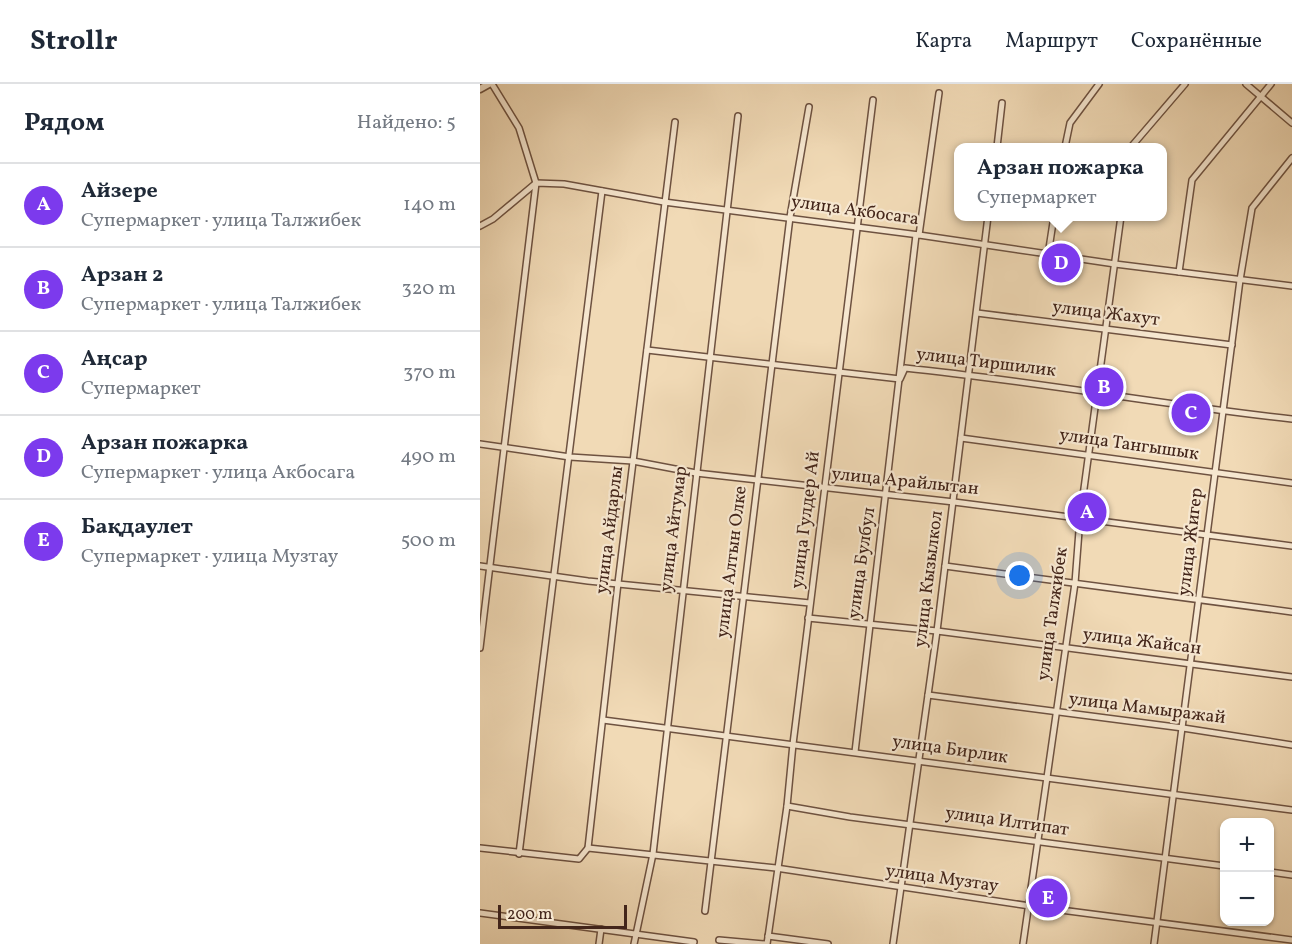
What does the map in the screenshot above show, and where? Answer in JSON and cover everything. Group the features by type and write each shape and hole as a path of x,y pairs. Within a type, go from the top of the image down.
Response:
{"street":[{"path":"480,89 490,84 519,128 536,183 480,648"},
{"path":"1066,143 1070,123 1076,112 1099,84"},
{"path":"1134,143 1185,84"},
{"path":"1246,84 1292,123"},
{"path":"1179,272 1192,180 1271,84"},
{"name":"улица Булбул","path":"855,752 918,235 939,93"},
{"name":"улица Гулдер Ай","path":"766,944 787,806 808,618 873,100"},
{"path":"997,143 1002,103"},
{"name":"улица Алтын Олке","path":"705,911 790,218 809,107"},
{"name":"улица Айтумар","path":"634,944 652,854 738,116"},
{"name":"улица Айдарлы","path":"588,848 675,122"},
{"name":"улица Жигер","path":"1154,944 1206,535 1240,280 1252,208 1292,158"},
{"path":"480,226 493,219 536,183"},
{"name":"улица Акбосага","path":"536,183 564,184 664,202 726,208 1048,255 1292,286"},
{"path":"519,854 602,191"},
{"name":"улица Кызылкол","path":"893,944 920,761 927,695 938,632 988,221"},
{"path":"1048,255 1053,221"},
{"name":"улица Талжибек","path":"1023,944 1075,583 1080,518 1120,221"},
{"name":"улица Жахут","path":"977,313 1232,345"},
{"name":"улица Тиршилик","path":"646,350 900,379 905,368 970,374 1292,419"},
{"name":"улица Тангышык","path":"962,438 1292,483"},
{"name":"улица Арайлытан","path":"480,444 570,457 633,461 696,473 954,502 1292,546"},
{"path":"480,566 555,577 810,603"},
{"path":"945,566 1292,612"},
{"name":"улица Жайсан","path":"808,618 938,632 1292,677"},
{"name":"улица Мамыражай","path":"927,695 1183,728 1292,745"},
{"name":"улица Бирлик","path":"603,720 1292,810"},
{"name":"улица Илтипат","path":"787,806 910,825 1220,865"},
{"path":"480,848 579,859 588,848"},
{"name":"улица Музтау","path":"588,848 776,868 901,889 1292,940"},
{"path":"1274,872 1292,874"},
{"path":"480,913 694,942"},
{"path":"599,944 601,929"},
{"path":"768,936 828,944"},
{"path":"719,940 766,944"}],"place":[{"name":"Арзан пожарка","path":"1061,263"},
{"name":"Арзан 2","path":"1104,387"},
{"name":"Аңсар","path":"1191,413"},
{"name":"Айзере","path":"1087,512"},
{"name":"Бақдаулет","path":"1048,898"}]}
